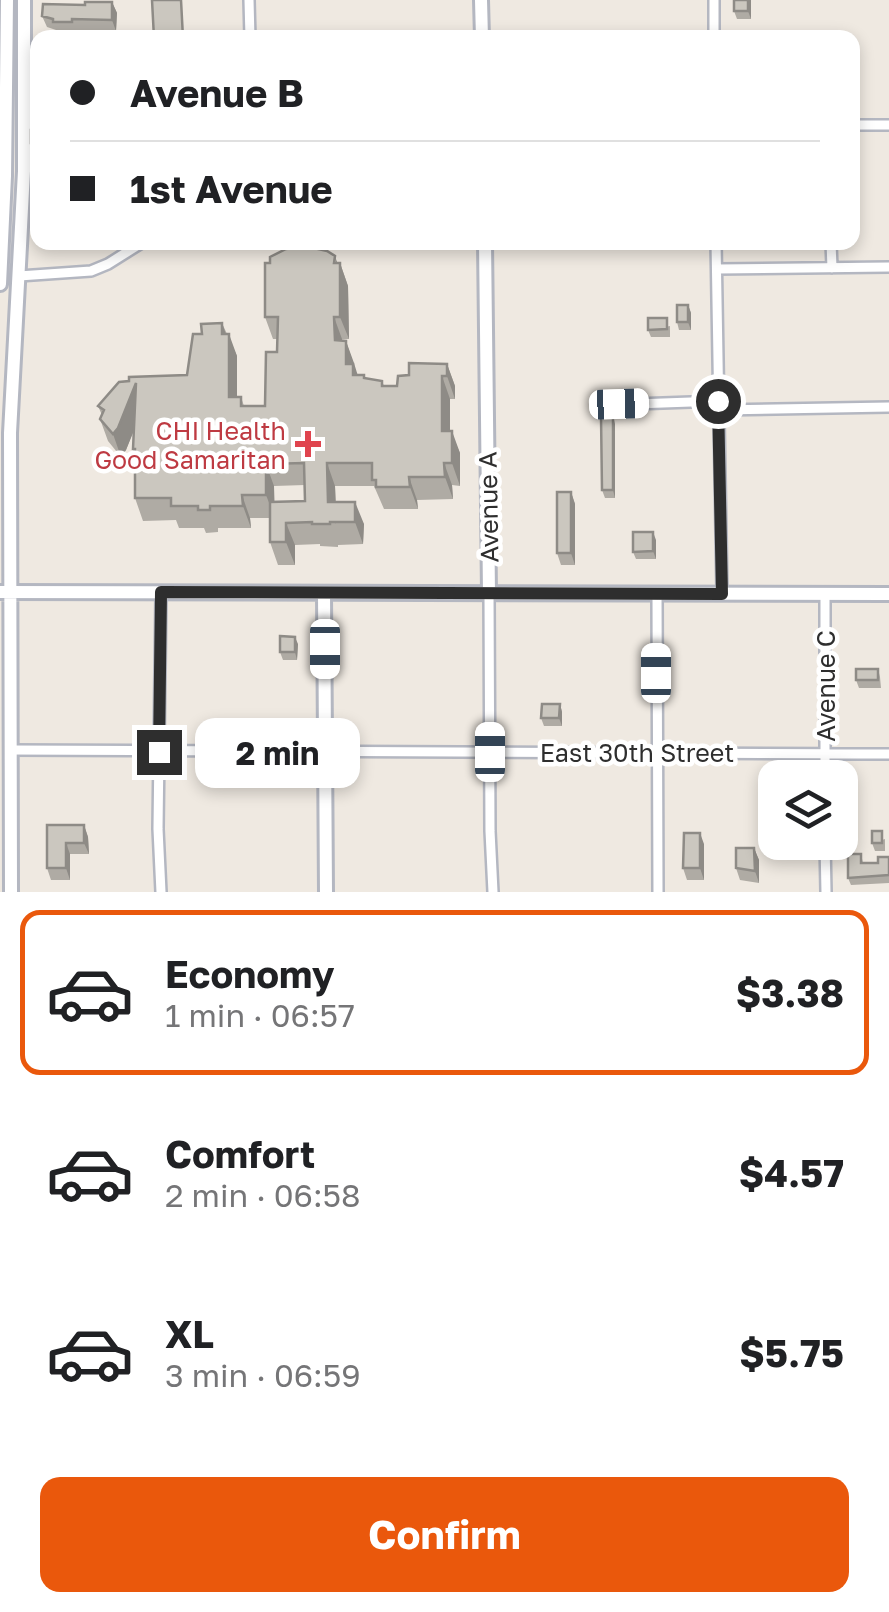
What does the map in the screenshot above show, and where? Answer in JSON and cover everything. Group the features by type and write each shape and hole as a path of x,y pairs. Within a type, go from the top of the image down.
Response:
{"street":[{"path":"0,284 7,0"},
{"path":"11,892 12,750 6,592 13,356 24,171 24,0"},
{"path":"249,0 250,30"},
{"path":"481,0 482,30"},
{"path":"714,0 714,30"},
{"path":"4,51 24,50"},
{"path":"860,126 889,125"},
{"path":"0,276 91,272 128,250"},
{"name":"Avenue A","path":"485,250 492,892"},
{"path":"716,250 722,594"},
{"path":"832,250 832,268"},
{"path":"716,269 889,267"},
{"path":"607,405 889,407"},
{"path":"6,592 889,594"},
{"path":"160,892 161,592"},
{"path":"324,593 326,892"},
{"path":"657,594 658,892"},
{"name":"Avenue C","path":"825,594 825,760"},
{"name":"East 30th Street","path":"12,750 889,754"},
{"path":"825,860 826,892"}],"building":[{"path":"152,0 181,0 183,30 154,30"},
{"path":"734,0 748,0 748,11 734,11"},
{"path":"112,2 112,20 53,22 42,16 43,4"},
{"path":"284,250 323,250 335,256 334,263 340,263 340,317 334,317 335,340 346,341 346,364 353,364 353,375 382,381 382,386 397,386 398,376 409,375 409,363 447,364 447,376 442,376 442,431 452,431 452,463 444,463 445,477 409,477 410,487 376,487 372,463 327,463 328,502 355,502 355,522 286,523 286,542 270,542 270,502 305,501 304,463 266,464 266,495 242,495 243,506 198,510 198,506 171,506 171,498 135,498 136,383 113,434 100,419 104,410 98,406 119,382 129,381 129,377 187,375 193,334 202,334 201,324 222,323 222,334 229,334 229,397 241,397 241,406 265,406 266,352 277,352 278,317 265,317 265,263 270,263 270,257"},
{"path":"677,305 688,305 688,322 677,322"},
{"path":"648,318 667,318 667,329 648,330"},
{"path":"601,416 613,416 613,490 602,490"},
{"path":"557,492 571,492 571,553 557,553"},
{"path":"633,532 653,532 653,551 633,552"},
{"path":"280,636 295,637 295,652 280,652"},
{"path":"856,669 878,669 878,680 856,680"},
{"path":"542,704 560,704 559,718 541,718"},
{"path":"47,825 84,825 84,843 66,843 66,868 47,868"},
{"path":"872,831 882,831 882,843 872,843"},
{"path":"684,833 700,833 700,868 683,868"},
{"path":"736,848 754,848 755,871 736,868"},
{"path":"858,854 861,863 878,863 878,857 889,857 889,875 848,878 848,860 858,860"}],"place":[{"name":"CHI Health Good Samaritan","path":"308,444"}],"route":[{"path":"159,752 161,592 722,594 718,401"}]}
